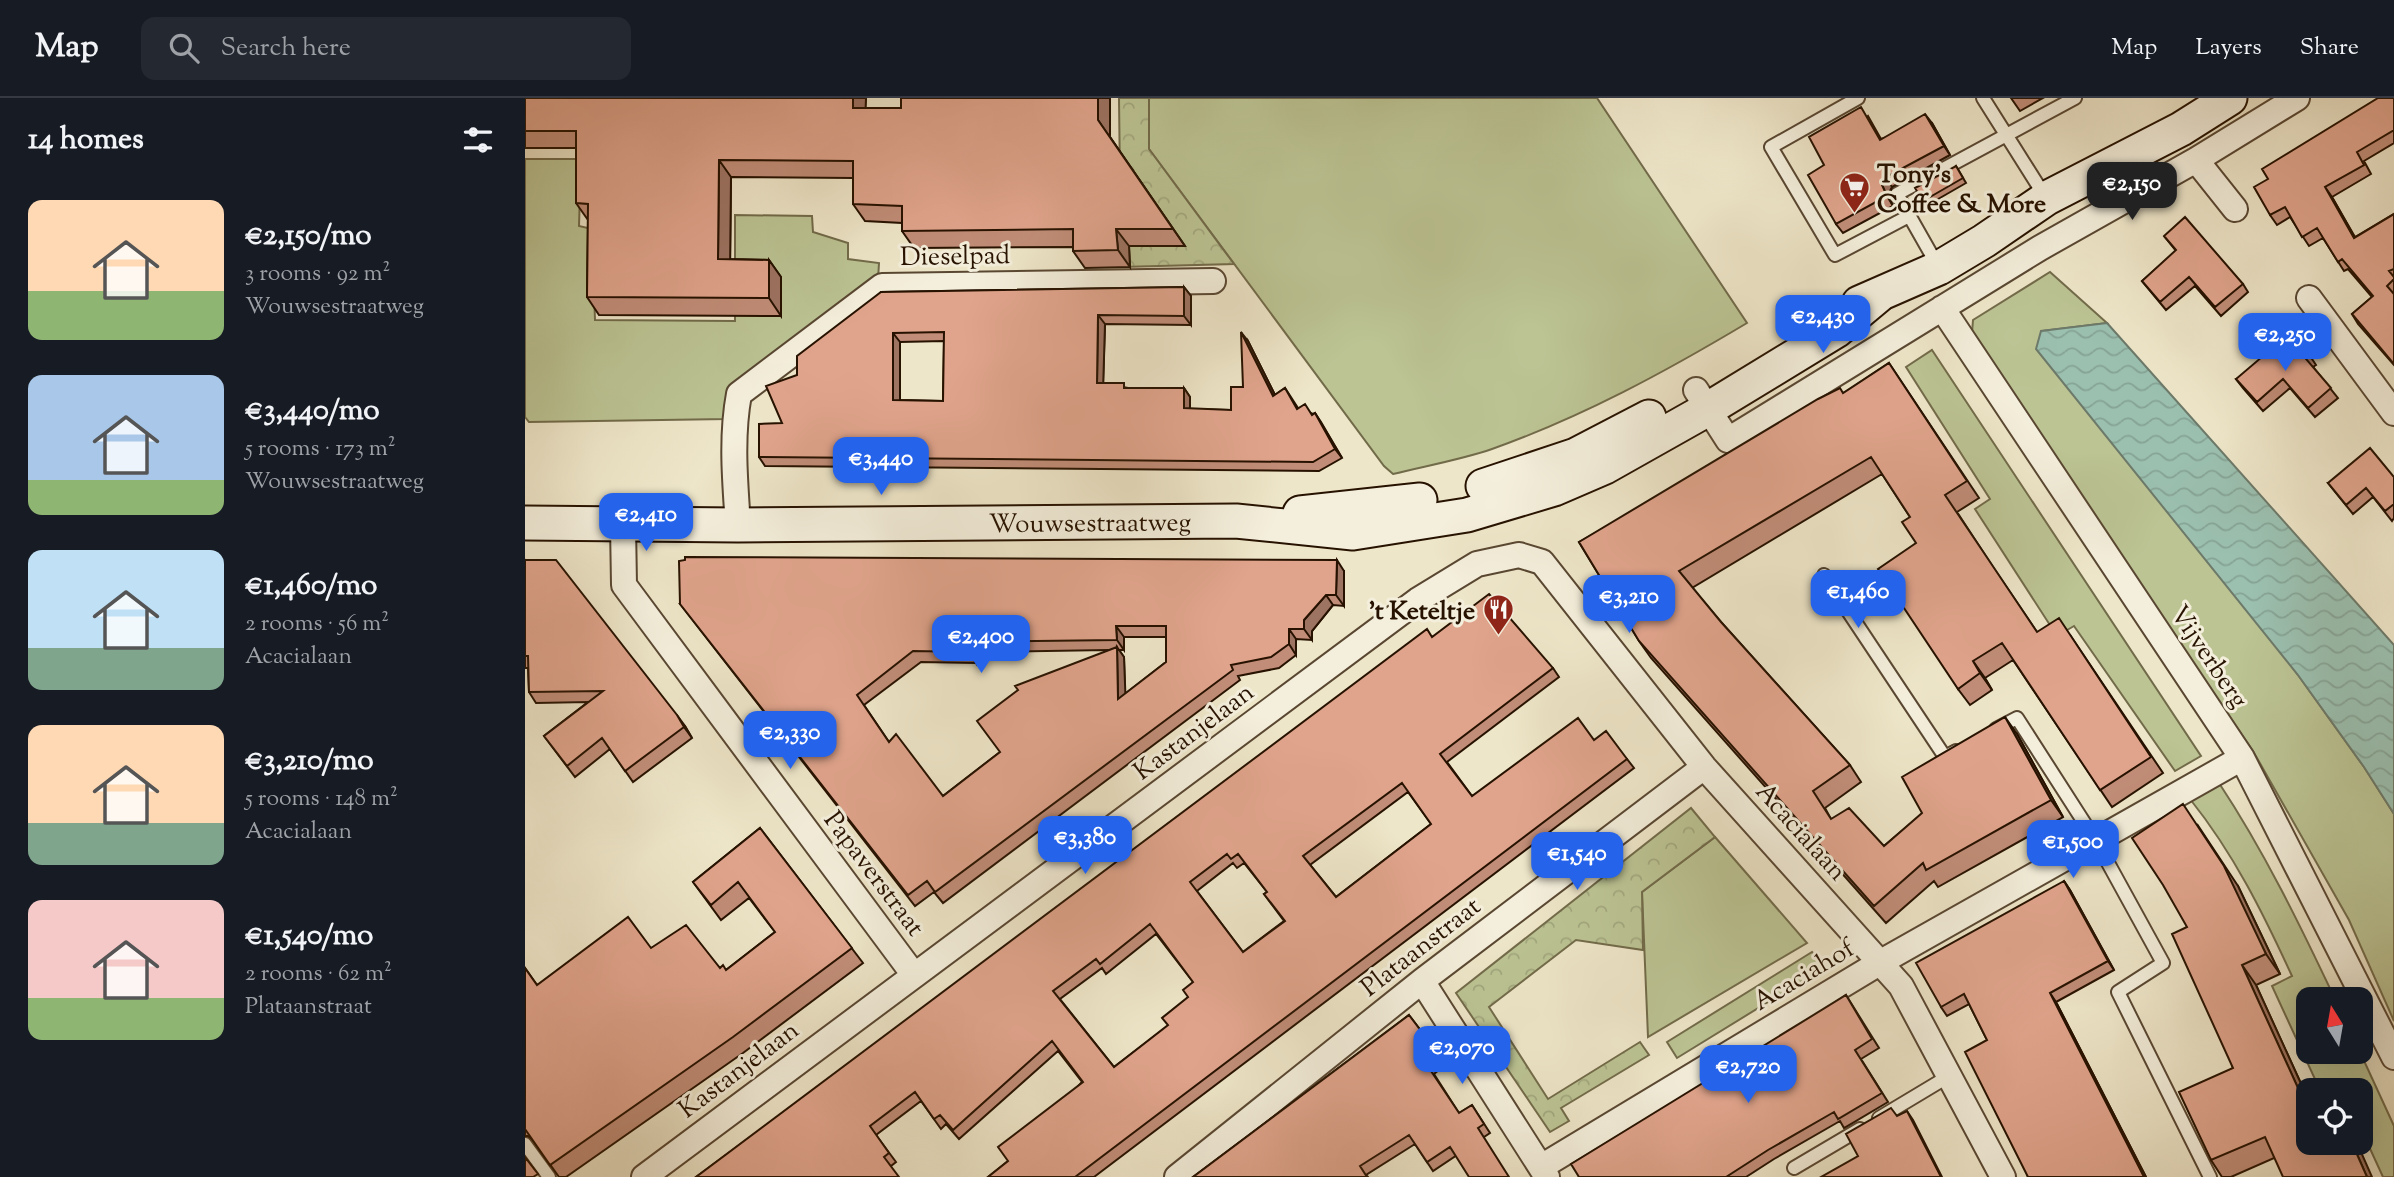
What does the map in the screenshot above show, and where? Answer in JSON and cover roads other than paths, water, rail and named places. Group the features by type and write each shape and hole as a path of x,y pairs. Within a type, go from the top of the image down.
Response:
{"main road":[{"name":"Wouwsestraatweg","path":"525,523 739,525 1236,521 1353,512 1467,515 1554,489 1605,467 1702,400 1836,331 1878,296 1939,268 2047,198 2181,129 2230,98"}],"street":[{"path":"1702,400 1728,440 2040,248 2196,160 2297,98"},
{"path":"2196,160 2235,209"},
{"name":"Dieselpad","path":"739,525 734,457 735,415 739,394 881,286 1213,281"},
{"path":"2309,298 2394,413"},
{"name":"Vijverberg","path":"1942,308 2242,758 2394,1057"},
{"name":"Papaverstraat","path":"623,525 624,585 914,975"},
{"name":"Kastanjelaan","path":"644,1177 1418,600 1477,564 1519,555"},
{"name":"Acacialaan","path":"1519,555 1542,562 1704,766 1901,986 2003,1177"},
{"name":"Acaciahof","path":"1544,1172 1881,962 2242,758"},
{"name":"Plataanstraat","path":"1177,1177 1422,981 1704,766"},
{"path":"1422,981 1544,1172"}],"lane":[{"path":"1858,98 1770,147 1835,255 1909,216"},
{"path":"1983,98 2047,198"},
{"path":"1939,268 1898,194 2075,98"},
{"path":"1824,575 1945,757 1969,744"},
{"path":"1981,737 2017,718 2096,841 2163,962 2118,992 2210,1177"},
{"path":"1794,1168 1949,1076"},
{"path":"525,1144 549,1177"}],"water":[{"path":"2107,323 2394,645 2394,814 2298,675 2036,349 2041,331"}],"place":[{"name":"Tony's Coffee & More","path":"1854,215"},
{"name":"'t Keteltje","path":"1498,637"}]}
